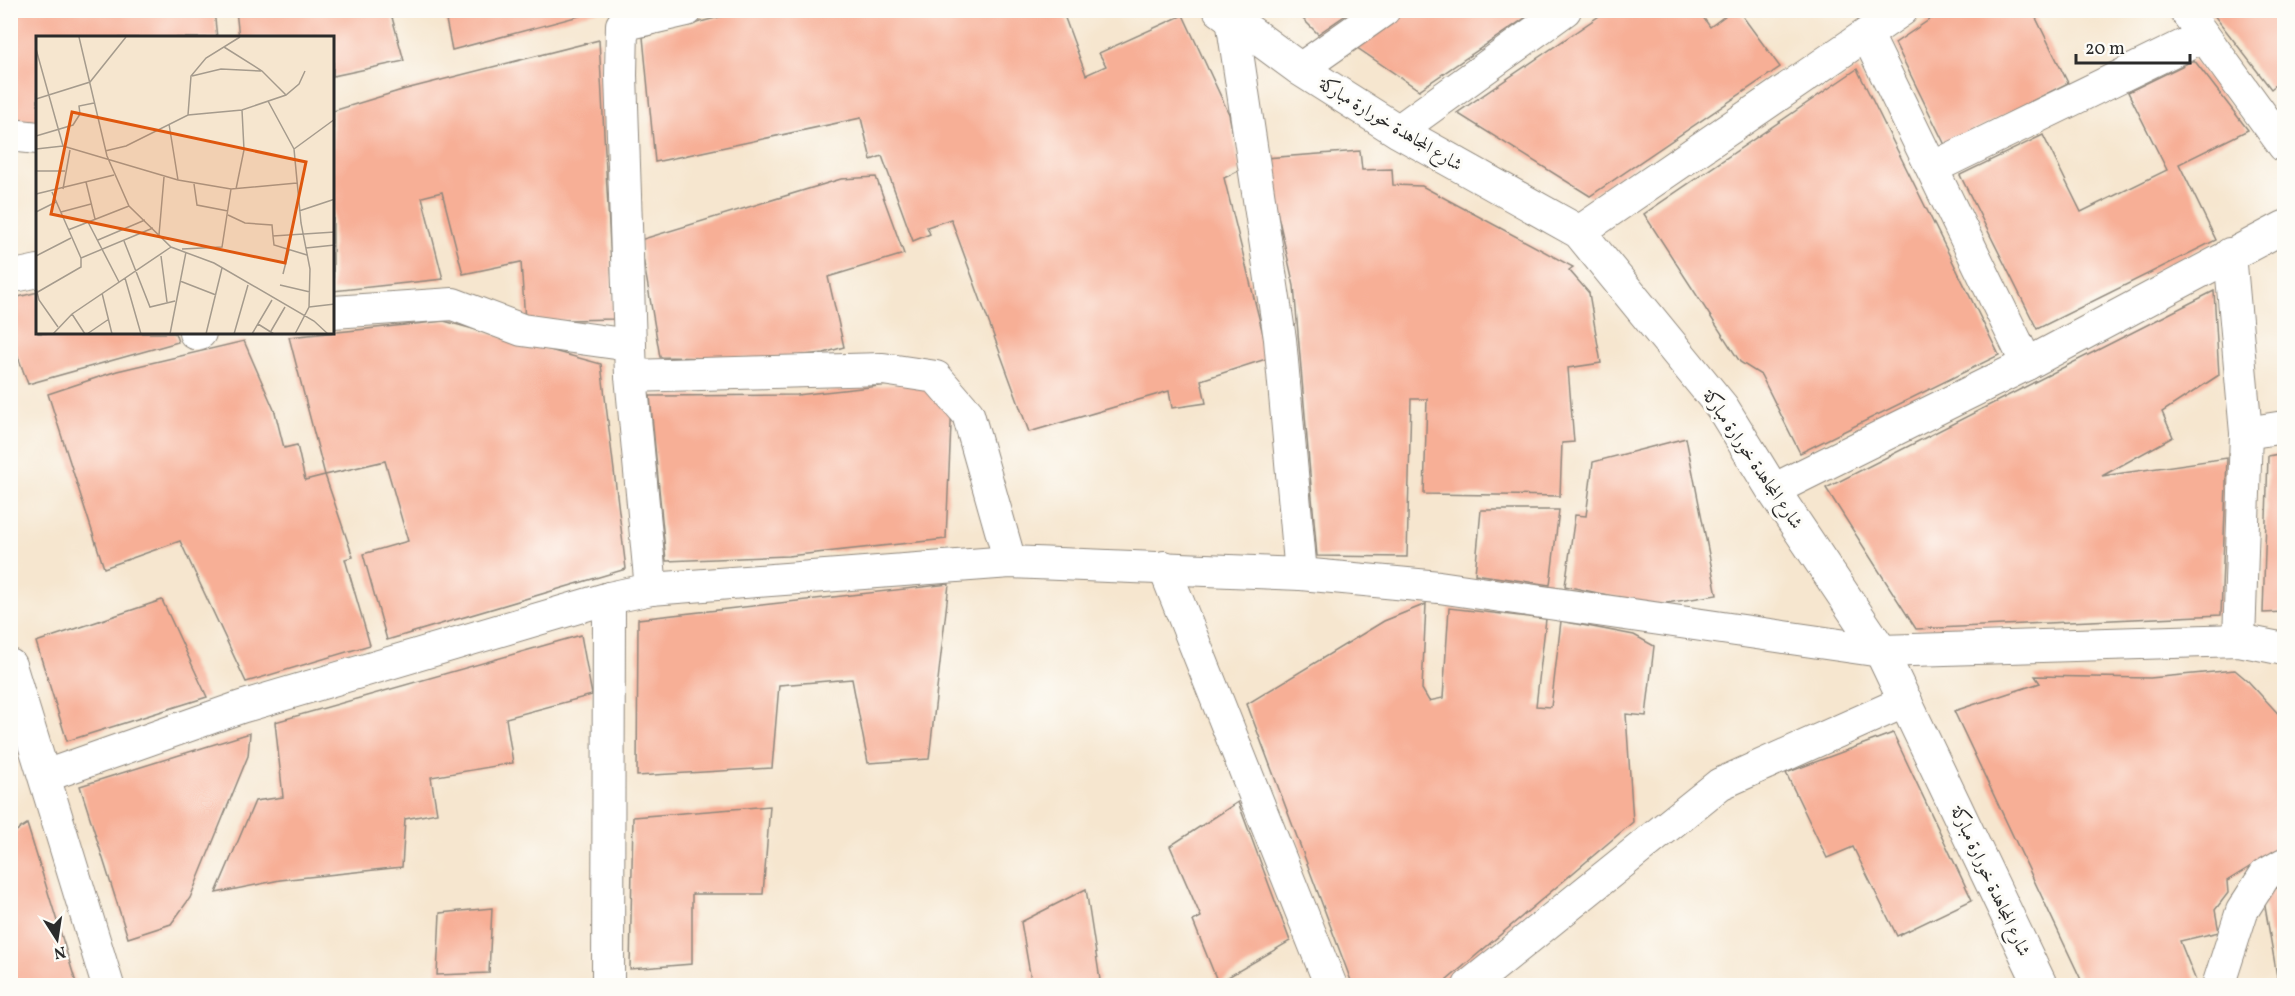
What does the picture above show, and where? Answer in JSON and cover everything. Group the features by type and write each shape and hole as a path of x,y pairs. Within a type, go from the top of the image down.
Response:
{"street":[{"path":"651,589 631,376 621,75 622,25 687,10"},
{"path":"1300,69 1384,10"},
{"path":"1398,131 1565,10"},
{"path":"1579,232 1902,10"},
{"path":"2185,10 2201,37 2275,113 2284,146"},
{"path":"1226,15 1280,339 1301,574"},
{"name":"شارع المجاهدة خورارة مباركة","path":"1226,15 1300,69 1398,131 1579,232 1722,406 1773,490 1881,651 2041,986"},
{"path":"1867,35 2027,364"},
{"path":"1932,168 2201,37"},
{"path":"10,135 36,138"},
{"path":"1773,490 2027,364 2284,227"},
{"path":"2230,254 2246,433 2239,640"},
{"path":"10,278 36,272"},
{"path":"334,312 453,304 522,330 630,345"},
{"path":"631,376 883,369 936,377 968,414 1010,562"},
{"path":"2246,433 2284,427"},
{"path":"45,776 242,708 609,598 651,589 1010,562 1301,574 1440,587 1881,651 2239,640 2284,650"},
{"path":"1164,567 1330,986"},
{"path":"608,986 609,598"},
{"path":"10,665 108,986"},
{"path":"1469,986 1720,784 1906,701"},
{"path":"2218,986 2242,911 2265,875 2284,864"}],"building":[{"path":"10,10 214,10 217,36 36,36 36,122 10,119"},
{"path":"236,10 390,10 404,61 334,76 334,36 239,36"},
{"path":"444,10 598,10 598,11 452,50"},
{"path":"746,10 1062,10 1086,75 1106,66 1099,53 1183,15 1229,114 1240,170 1224,178 1269,358 1201,380 1206,403 1172,408 1169,391 1029,432 951,219 927,227 930,234 913,241 882,156 871,160 861,118 655,162 643,37"},
{"path":"1294,10 1353,10 1318,34"},
{"path":"1404,10 1537,10 1419,90 1353,45"},
{"path":"1608,10 1698,10 1710,27 1733,10 1738,10 1780,67 1590,196 1457,113"},
{"path":"1944,10 2032,10 2068,83 1945,145 1895,43"},
{"path":"2210,10 2284,10 2284,78 2271,89"},
{"path":"599,40 614,319 525,321 521,262 463,274 442,192 422,197 443,279 334,291 334,111 402,90"},
{"path":"2194,60 2248,130 2179,164 2216,240 2037,329 1960,175 2043,135 2081,212 2167,170 2128,92"},
{"path":"1857,69 1999,355 1800,453 1761,375 1740,362 1644,214"},
{"path":"1360,151 1362,170 1392,169 1393,185 1422,186 1573,267 1569,270 1589,293 1601,363 1568,368 1574,442 1562,443 1560,496 1424,494 1427,399 1411,399 1407,557 1317,556 1294,286 1265,158"},
{"path":"876,177 904,254 828,277 844,347 824,353 763,359 660,357 640,240 841,179"},
{"path":"2214,291 2219,375 2162,412 2173,437 2102,476 2227,458 2221,615 1916,629 1826,488"},
{"path":"36,292 36,334 175,334 178,342 28,384 10,335 10,299"},
{"path":"444,321 601,364 626,569 387,640 363,554 408,541 385,461 325,475 289,337"},
{"path":"244,341 275,412 284,448 297,445 305,480 325,475 353,557 345,559 370,645 246,682 180,541 104,568 48,394 117,371"},
{"path":"953,378 946,539 788,556 666,561 650,396 797,395"},
{"path":"1686,438 1717,595 1654,605 1565,586 1575,515 1586,516 1593,462"},
{"path":"2284,453 2284,612 2263,613 2268,456"},
{"path":"1481,510 1559,510 1550,585 1475,574"},
{"path":"949,584 929,759 868,763 852,679 779,685 772,768 637,776 638,619"},
{"path":"162,600 207,697 67,741 36,642"},
{"path":"1426,604 1422,689 1429,701 1443,698 1449,608 1546,619 1536,706 1551,707 1561,621 1634,635 1654,646 1646,716 1626,714 1633,822 1440,986 1353,986 1247,704 1384,621"},
{"path":"581,635 592,695 506,718 513,763 431,777 437,813 405,819 402,867 280,880 216,893 255,801 283,797 275,722"},
{"path":"2235,670 2284,720 2284,846 2227,881 2228,893 2215,910 2219,932 2180,941 2198,986 2084,986 1954,711 2040,683 2035,676 2150,678"},
{"path":"250,733 248,756 190,898 171,924 128,938 80,786"},
{"path":"1893,733 1972,900 1897,936 1853,847 1827,858 1786,773"},
{"path":"1238,802 1290,941 1218,983 1193,921 1201,917 1170,846"},
{"path":"770,806 763,894 692,894 692,964 630,969 633,817"},
{"path":"27,824 77,986 10,986 10,835"},
{"path":"2284,884 2284,986 2269,986 2278,982 2263,895"},
{"path":"1086,889 1100,980 1076,986 1032,986 1021,922"},
{"path":"492,908 489,973 437,975 440,913"}]}
